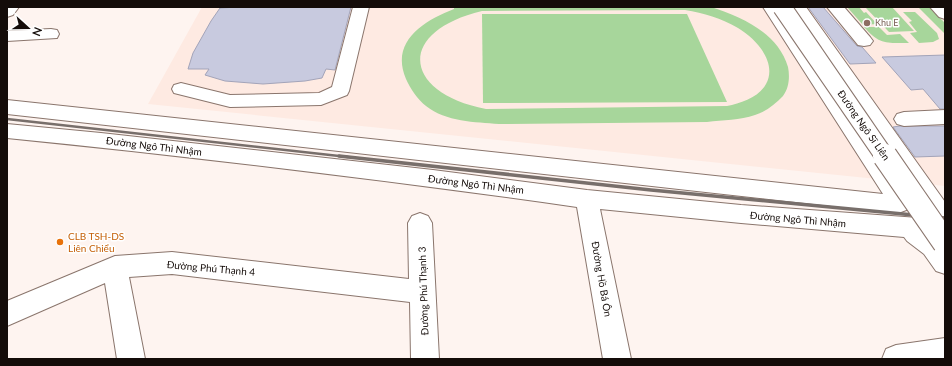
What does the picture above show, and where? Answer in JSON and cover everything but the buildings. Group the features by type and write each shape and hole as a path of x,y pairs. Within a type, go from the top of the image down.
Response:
{"street":[{"path":"7,12 11,7"},
{"path":"180,89 230,101 321,98 340,91 361,7"},
{"path":"7,107 885,203 901,203 771,7"},
{"name":"Đường Ngô Sĩ Liên","path":"782,7 945,243"},
{"name":"Đường Ngô Sĩ Liên","path":"798,7 944,220"},
{"path":"835,7 864,40"},
{"path":"938,7 945,14"},
{"path":"7,36 51,34"},
{"path":"904,119 945,117"},
{"name":"Đường Ngô Thì Nhậm","path":"7,131 102,140 410,176 588,199 741,214 897,226 944,220"},
{"name":"Đường Hồ Bá Ôn","path":"588,199 616,359"},
{"name":"Đường Phú Thạnh 3","path":"420,223 425,359"},
{"path":"897,226 922,238 935,248 945,264"},
{"name":"Đường Phú Thạnh 4","path":"7,314 115,267 172,263 423,292"},
{"path":"115,267 131,359"},
{"path":"896,359 945,352"}],"shaded area":[{"path":"202,7 945,7 945,186 148,104"}],"green space":[{"path":"454,7 711,7 746,21 767,36 776,45 783,55 788,67 788,86 780,99 759,114 737,119 707,122 499,124 471,122 452,118 434,111 426,106 417,97 406,79 402,66 402,54 412,35 421,27 442,14 454,9","holes":["685,10 706,14 732,24 745,32 757,44 767,59 769,67 769,76 763,89 744,101 727,106 486,109 458,101 438,90 425,76 420,62 423,47 434,33 454,21 482,11"]},
{"path":"847,7 859,7 877,24 863,25"},
{"path":"865,7 892,7 914,31 889,32"},
{"path":"918,7 929,7 945,23 945,34"},
{"path":"903,12 915,12 937,33 939,39 933,42 919,43 910,33 917,32 909,22 912,21"},
{"path":"482,14 687,14 727,102 483,103"},
{"path":"864,27 879,27 887,35 900,34 909,43 884,42 875,37"}],"railway":[{"path":"7,119 340,156"},
{"path":"340,156 651,190 945,218"},
{"path":"340,156 348,157"}],"place":[{"name":"Khu E","path":"867,23"},
{"name":"CLB TSH-DS Liên Chiểu","path":"60,242"}]}
